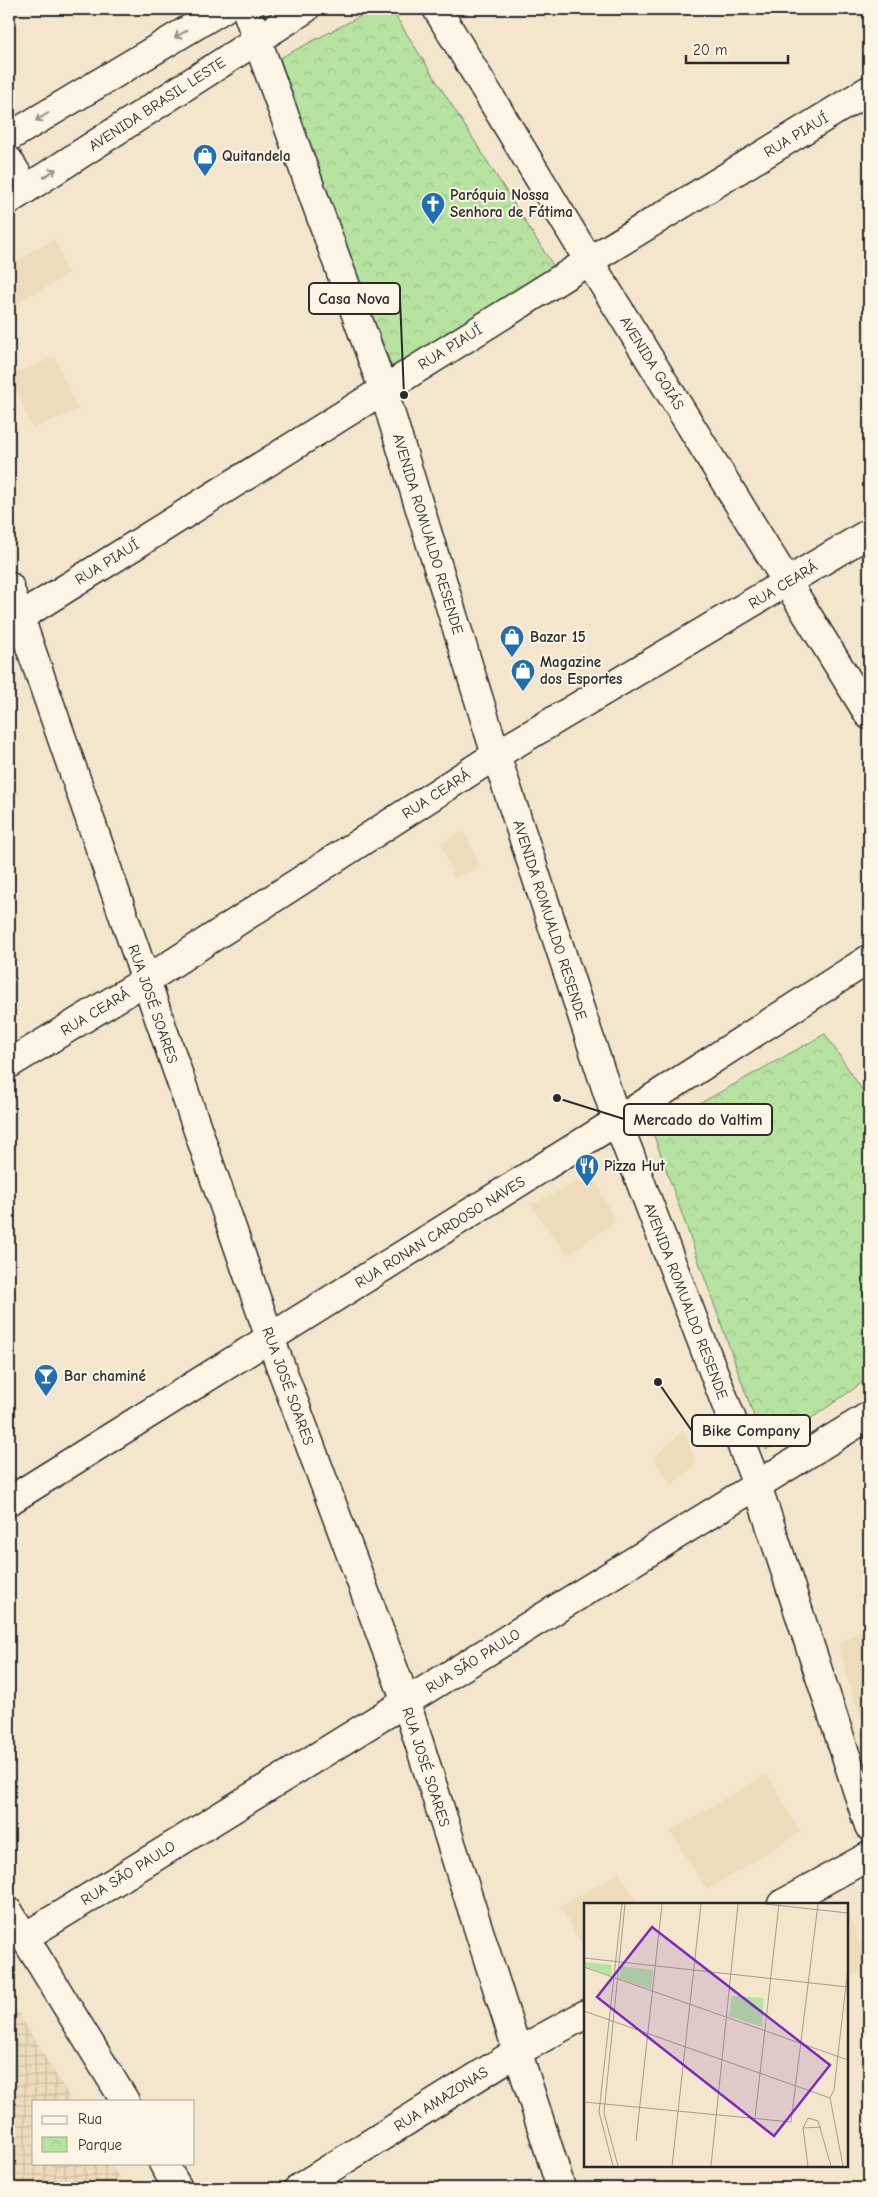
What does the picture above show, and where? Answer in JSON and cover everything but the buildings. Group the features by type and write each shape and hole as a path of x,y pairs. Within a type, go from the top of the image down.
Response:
{"street":[{"path":"9,137 223,9"},
{"name":"AVENIDA ROMUALDO RESENDE","path":"246,9 383,389 496,755 617,1121 757,1485 869,1826"},
{"name":"AVENIDA BRASIL LESTE","path":"17,194 305,9"},
{"name":"AVENIDA GOIÁS","path":"437,9 589,261 789,582 869,715"},
{"name":"RUA PIAUÍ","path":"14,621 589,261 869,90"},
{"path":"9,161 17,194"},
{"name":"RUA CEARÁ","path":"9,1064 145,981 496,755 869,533"},
{"name":"RUA JOSÉ SOARES","path":"9,586 14,621 145,981 270,1338 406,1702 561,2188"},
{"name":"RUA RONAN CARDOSO NAVES","path":"9,1501 617,1121 869,959"},
{"name":"RUA SÃO PAULO","path":"25,1937 869,1416"},
{"path":"784,1903 869,1856"},
{"path":"9,1912 124,2100"},
{"name":"RUA AMAZONAS","path":"300,2188 517,2052 584,2015"},
{"path":"164,2164 178,2188"}],"shaded area":[{"path":"55,239 68,275 9,308 9,265"},
{"path":"55,357 78,410 32,428 10,375"},
{"path":"464,831 480,867 454,878 441,843"},
{"path":"869,1006 869,1028 860,1012"},
{"path":"593,1175 615,1222 568,1255 530,1205"},
{"path":"684,1430 696,1465 671,1485 653,1458"},
{"path":"869,1626 869,1731 856,1707 838,1644"},
{"path":"767,1774 800,1832 707,1890 670,1831"},
{"path":"619,1873 637,1903 584,1903 584,1949 560,1906"},
{"path":"848,1911 868,1967 848,1978"},
{"path":"9,1997 71,2100 32,2100 32,2164 111,2164 126,2188 9,2188"}],"green space":[{"path":"374,9 391,9 554,267 393,370 321,185 280,58"},
{"path":"825,1034 869,1100 869,1378 766,1450 652,1130"}],"place":[{"name":"Quitandela","path":"205,177"},
{"name":"Paróquia Nossa Senhora de Fátima","path":"433,225"},
{"name":"Casa Nova","path":"404,395"},
{"name":"Bazar 15","path":"512,658"},
{"name":"Magazine dos Esportes","path":"523,692"},
{"name":"Mercado do Valtim","path":"557,1098"},
{"name":"Pizza Hut","path":"587,1187"},
{"name":"Bike Company","path":"658,1382"},
{"name":"Bar chaminé","path":"46,1397"}]}
